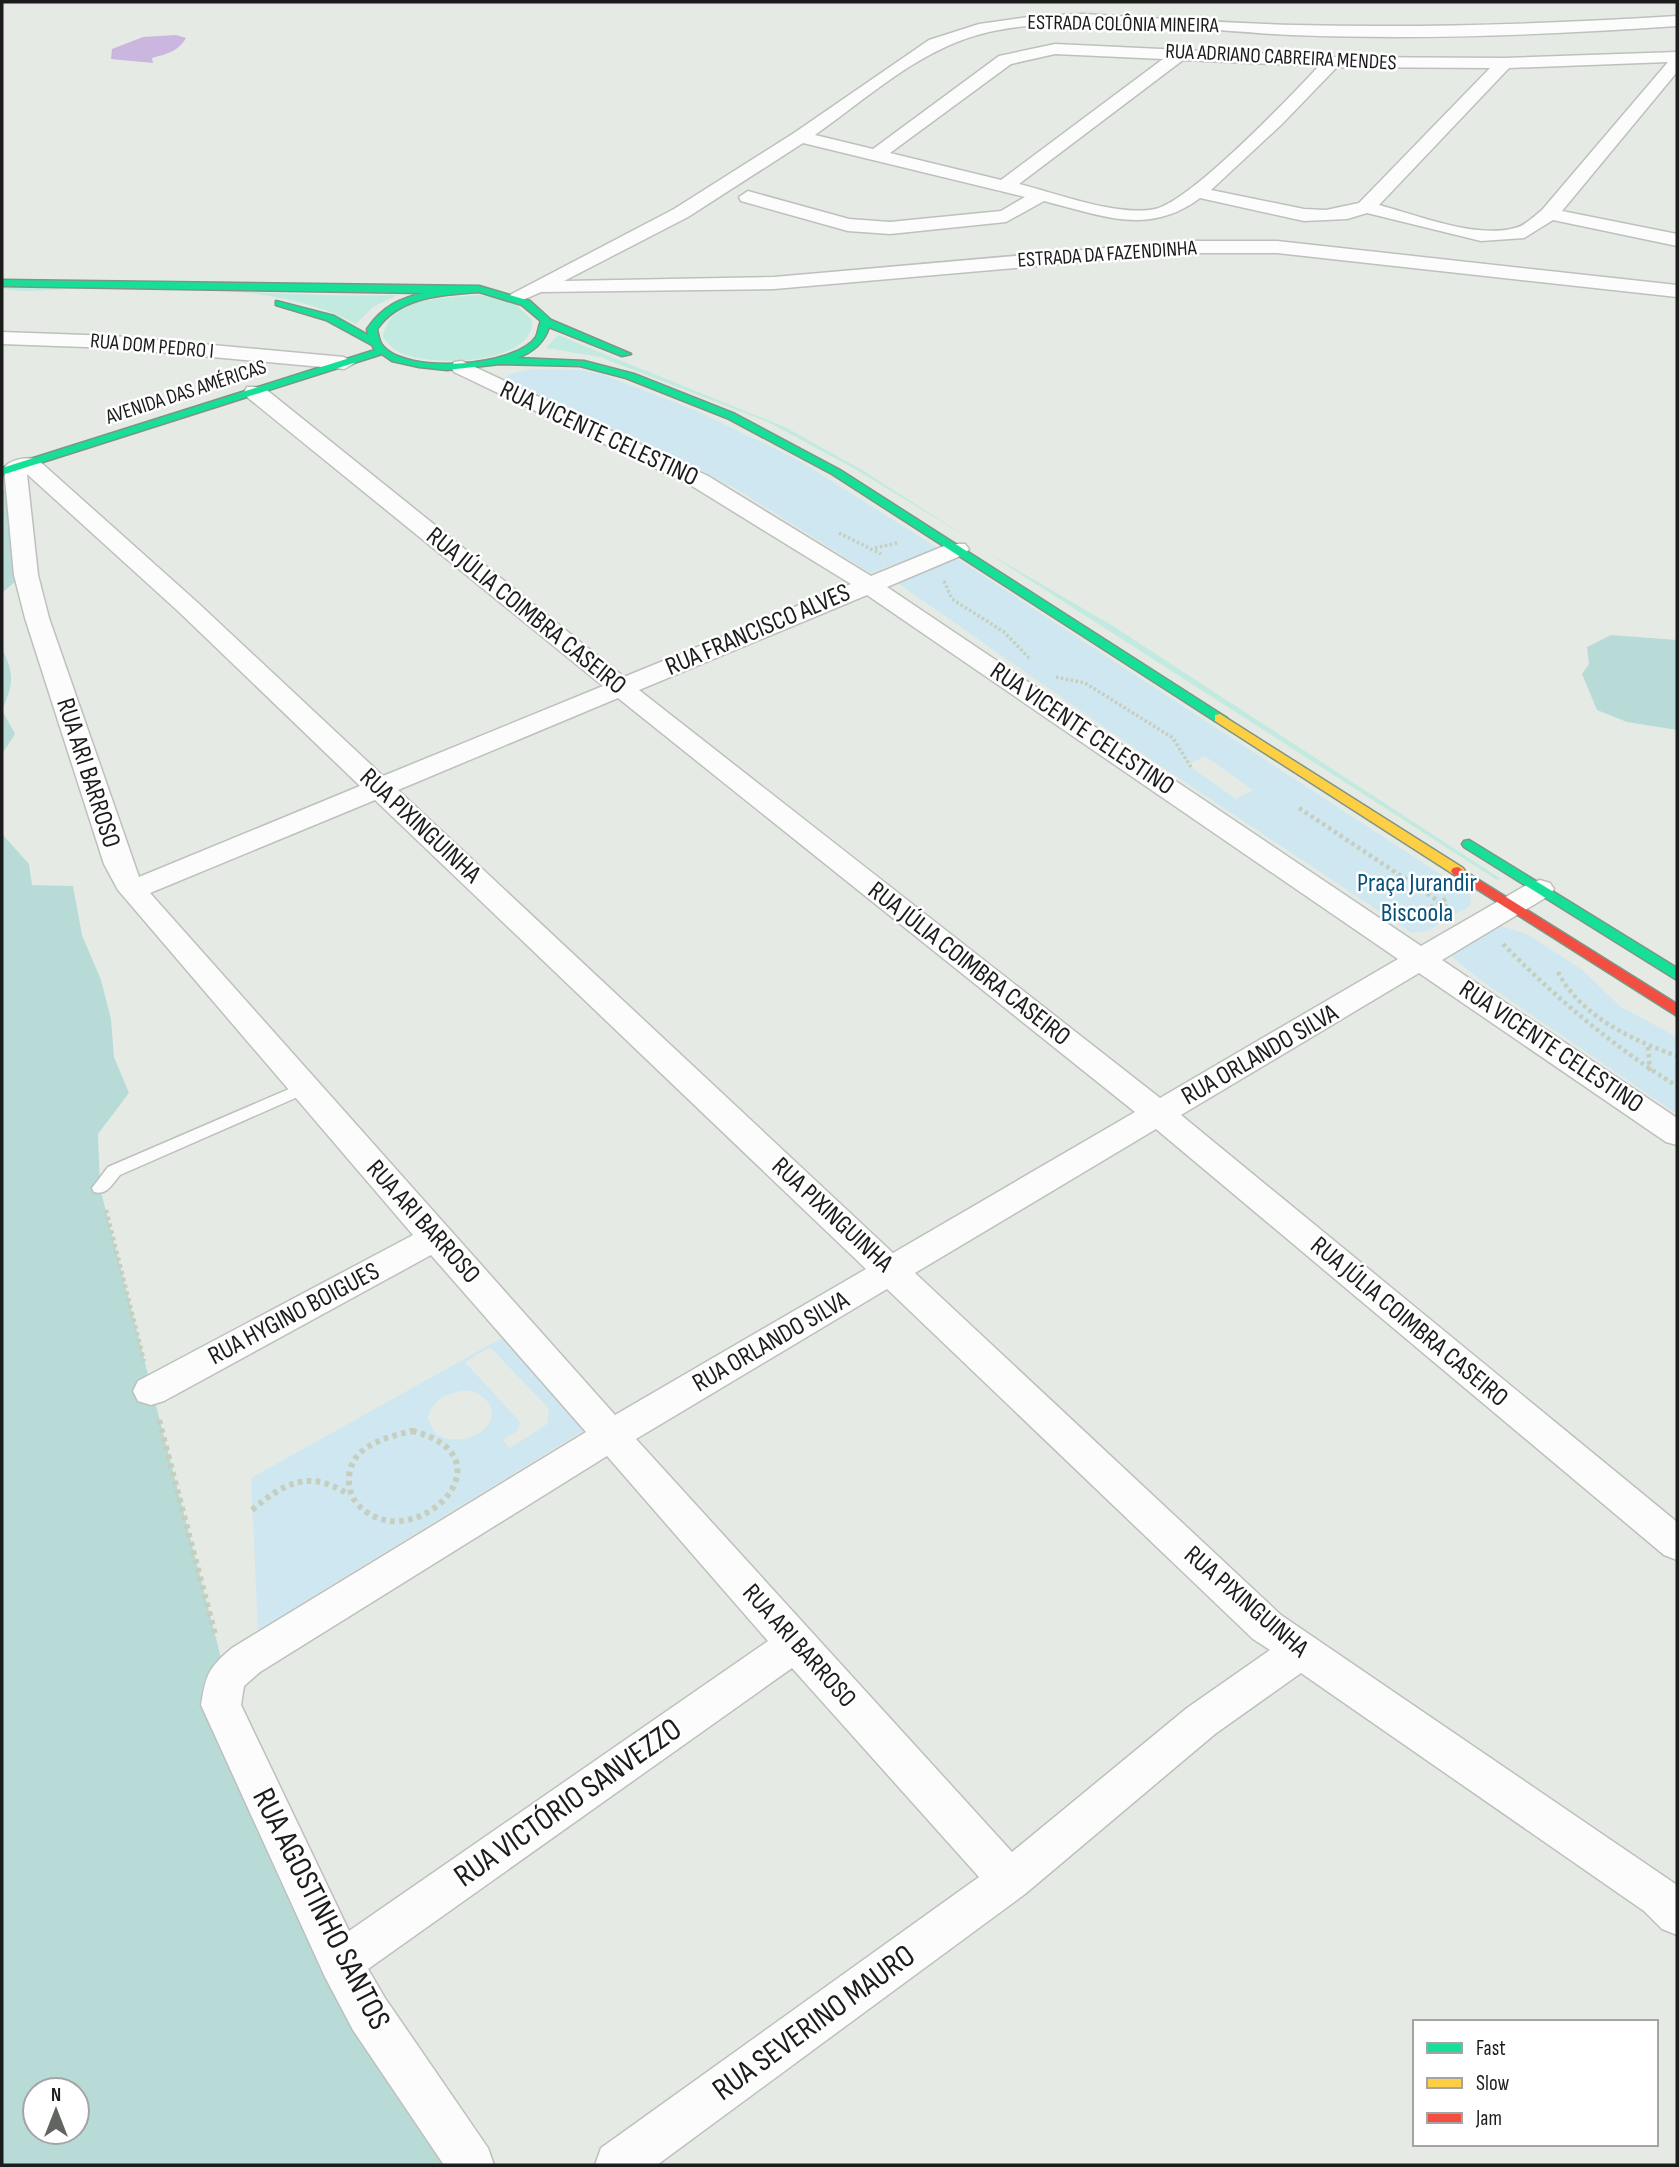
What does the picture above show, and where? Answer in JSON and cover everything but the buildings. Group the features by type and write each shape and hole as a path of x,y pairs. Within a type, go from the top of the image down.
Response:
{"main road":[{"path":"2,282 172,283 313,291 526,292 546,321 544,333 534,344 498,361"},
{"path":"379,347 372,331 377,320 390,309 431,293 457,290"},
{"path":"2,296 172,296 256,300 306,309 330,318 379,347 415,364 463,367 498,361 553,361 606,368 697,402 836,472 957,549 1527,897 1677,975"},
{"path":"546,321 642,360"},
{"name":"AVENIDA DAS AMÉRICAS","path":"15,468 344,363 379,347"},
{"path":"1458,837 1527,897 1677,1011"}],"street":[{"name":"ESTRADA COLÔNIA MINEIRA","path":"526,292 681,213 800,137 935,44 979,29 1025,22 1083,19 1294,30 1422,31 1531,30 1677,21"},
{"name":"RUA ADRIANO CABREIRA MENDES","path":"876,155 1005,60 1026,53 1090,48 1332,62 1677,60"},
{"path":"1003,187 1182,53"},
{"path":"1593,59 1635,67 1662,80"},
{"path":"1366,207 1472,233 1500,236 1529,229 1549,214 1677,60"},
{"path":"800,137 1112,212 1152,215 1167,212 1196,192 1312,85 1332,62"},
{"path":"1196,192 1315,216 1340,217 1366,207 1504,63"},
{"path":"823,121 848,127"},
{"path":"873,133 898,139"},
{"path":"748,197 848,225 890,228 1006,216 1040,196"},
{"path":"1549,214 1677,240"},
{"name":"ESTRADA DA FAZENDINHA","path":"526,292 774,283 1185,247 1290,248 1677,291"},
{"name":"RUA DOM PEDRO I","path":"2,338 113,342 344,363"},
{"name":"RUA VICENTE CELESTINO","path":"463,367 700,481 755,511 868,584 1677,1134"},
{"name":"RUA JÚLIA COIMBRA CASEIRO","path":"256,392 620,687 1159,1114 1677,1544"},
{"name":"RUA PIXINGUINHA","path":"15,468 188,607 1257,1618 1299,1652 1671,1898"},
{"name":"RUA ARI BARROSO","path":"15,468 26,575 37,618 118,864 132,890 303,1088 612,1434 795,1644 1010,1880"},
{"name":"RUA FRANCISCO ALVES","path":"132,890 957,549"},
{"name":"RUA ORLANDO SILVA","path":"226,1676 246,1660 612,1434 1424,960 1527,897"},
{"name":"RUA HYGINO BOIGUES","path":"151,1391 437,1237"},
{"name":"RUA VICTÓRIO SANVEZZO","path":"341,1962 795,1644"},
{"name":"RUA SEVERINO MAURO","path":"618,2165 1010,1880 1201,1721 1299,1652"},
{"name":"RUA AGOSTINHO SANTOS","path":"226,1676 221,1706 341,1962 369,2014 471,2165"}],"lane":[{"path":"100,1188 114,1171 303,1088"}],"path":[{"path":"832,529 874,548 888,560"},
{"path":"943,580 952,599 1004,632 1039,667"},
{"path":"1045,672 1085,683 1173,737 1182,749 1187,765"},
{"path":"1499,940 1562,1003 1650,1070 1677,1086"},
{"path":"1556,963 1561,979 1573,994 1648,1048 1677,1056"},
{"path":"1648,1048 1651,1078"},
{"path":"100,1188 226,1676"},
{"path":"252,1510 284,1485 301,1480 326,1482 349,1495 356,1506 368,1515 384,1520 418,1517 440,1503 456,1484 458,1468 454,1454 437,1438 412,1431 376,1440 360,1451 351,1464 346,1480 349,1495"}],"shaded area":[{"path":"176,35 186,38 183,43 167,54 152,58 153,63 111,59 112,49 143,37"},
{"path":"2,288 133,289 28,291"},
{"path":"227,291 398,295 373,307 356,324 325,310 292,300"},
{"path":"479,295 514,303 532,320 529,335 516,347 497,355 450,361 408,355 394,349 383,337 388,324 407,306 436,299"},
{"path":"558,335 787,428 862,470 970,539 855,469 768,422 600,357 546,348"},
{"path":"6,489 17,580 2,593 2,491"},
{"path":"983,550 1113,626 1501,879 1497,880"},
{"path":"1611,635 1677,640 1677,730 1627,722 1597,710 1582,674 1589,664 1587,647"},
{"path":"2,648 11,679 2,710"},
{"path":"2,710 15,734 2,754"},
{"path":"2,834 29,864 32,885 73,886 82,935 101,980 111,1019 114,1057 129,1093 98,1134 100,1188 226,1677 332,1973 459,2165 2,2165"}],"green space":[{"path":"533,369 580,370 604,375 697,411 798,460 938,548 870,573 735,488 502,380 510,374"},
{"name":"Praça Jurandir Biscoola","path":"953,556 1463,889 1471,895 1470,906 1429,930 1412,933 1159,765 896,582","holes":["1205,756 1253,790 1236,799 1188,765"]},
{"name":"Praça Jurandir Biscoola","path":"1501,926 1527,934 1581,969 1621,1007 1677,1037 1677,1114 1479,979 1451,956 1493,927"},
{"path":"511,1333 594,1424 258,1630 251,1478","holes":["490,1347 549,1409 547,1424 510,1448 503,1440 518,1430 520,1422 465,1362","472,1391 485,1399 491,1409 491,1419 486,1428 464,1439 450,1439 436,1434 428,1419 438,1400 457,1392"]}],"traffic: fast":[{"path":"2,283 457,290"},
{"path":"479,289 526,303 546,320 541,338 525,351 503,361 475,366 419,364 396,358 377,345 372,329 380,317 391,308 419,297 479,289"},
{"path":"280,303 330,318 375,343"},
{"path":"546,322 626,354"},
{"path":"2,472 382,351"},
{"path":"498,361 580,363 630,376 731,416 836,472 1220,718"},
{"path":"1469,844 1677,975"}],"traffic: slow":[{"path":"1220,718 1458,871"}],"traffic: jam":[{"path":"1458,871 1677,1011"}]}
